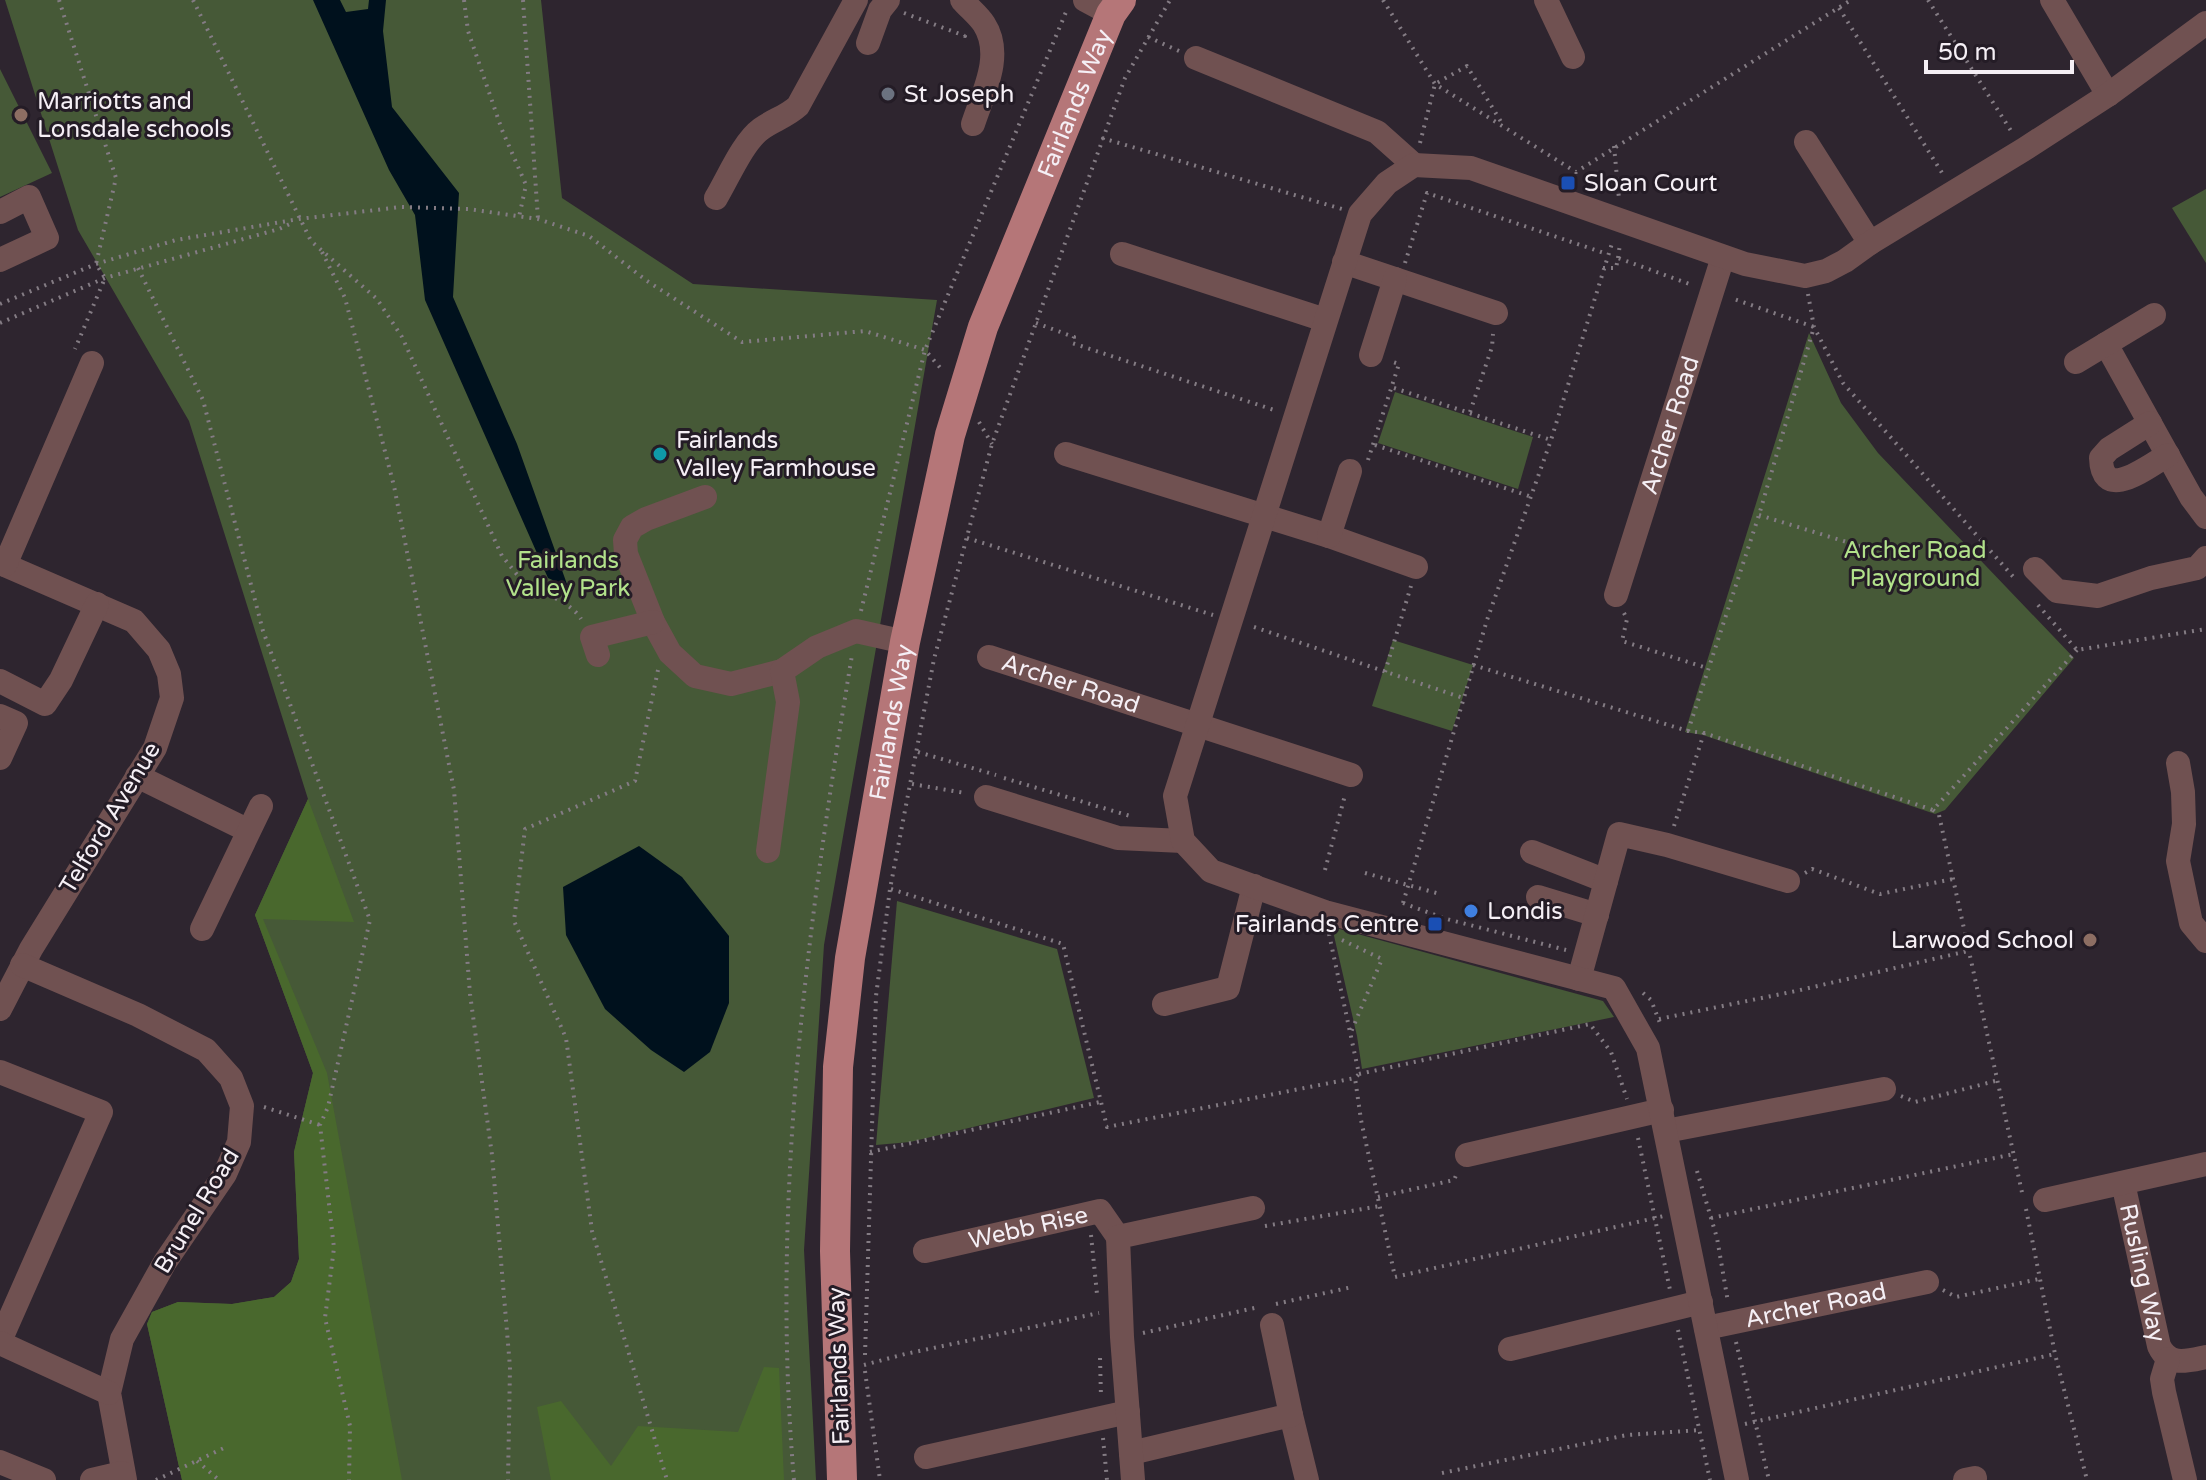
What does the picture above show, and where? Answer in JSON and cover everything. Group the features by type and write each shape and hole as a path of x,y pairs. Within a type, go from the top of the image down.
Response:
{"main road":[{"name":"Fairlands Way","path":"842,1480 835,1251 838,1067 850,958 905,642 950,435 983,327 1096,6"}],"street":[{"path":"716,198 752,137 798,106 856,0"},
{"path":"1546,0 1573,57"},
{"path":"2052,0 2108,95"},
{"path":"868,43 886,3"},
{"path":"969,7 985,25 993,46 993,62 973,124"},
{"path":"1737,1480 1648,1048 1614,988 1327,923 1254,886 1211,871 1183,841 1175,796 1325,320 1360,214 1387,183 1414,165 1471,168 1723,257 1805,276 1826,271 2023,150 2108,95 2206,23"},
{"path":"1196,58 1377,132 1414,165"},
{"path":"1806,142 1870,243"},
{"path":"0,212 29,197 47,238 0,260"},
{"path":"1122,254 1325,320"},
{"name":"Archer Road","path":"1616,595 1723,257"},
{"path":"1344,262 1496,313"},
{"path":"1371,355 1397,280"},
{"path":"2076,362 2154,315"},
{"path":"2106,344 2206,517"},
{"name":"Telford Avenue","path":"0,1009 22,965 155,748 172,698 169,674 159,650 134,621 2,564 92,363"},
{"path":"2150,423 2109,449 2101,458 2101,469 2106,477 2115,481 2125,480 2168,455"},
{"path":"1066,454 1329,536 1416,567"},
{"path":"1329,536 1350,471"},
{"path":"705,497 646,519 632,527 625,540 626,554 658,632 670,653 695,676 731,684 782,671 817,647 856,631 905,642"},
{"path":"2026,575 2057,591 2098,596 2151,578 2197,568 2206,558"},
{"path":"0,681 45,704 61,680 97,604"},
{"path":"595,646 658,632"},
{"name":"Archer Road","path":"989,657 1351,775"},
{"path":"768,851 788,702 782,671"},
{"path":"0,716 16,723 0,758"},
{"path":"2178,763 2184,824 2178,861 2191,923 2206,941"},
{"path":"137,776 247,830"},
{"path":"986,797 1118,838 1183,841"},
{"path":"202,929 261,806"},
{"path":"1579,979 1619,834 1788,881"},
{"path":"1532,852 1606,881"},
{"path":"1164,1004 1228,988 1254,886"},
{"path":"1538,897 1597,915"},
{"path":"22,965 138,1015 206,1050 231,1078 242,1106"},
{"path":"0,1072 101,1112 0,1342 109,1393"},
{"path":"1467,1155 1633,1117 1664,1121 1884,1089"},
{"name":"Brunel Road","path":"123,1476 109,1393 122,1339 165,1262 225,1174 239,1142 242,1106"},
{"name":"Rusling Way","path":"2045,1200 2206,1164"},
{"name":"Rusling Way","path":"2123,1183 2159,1346 2168,1359 2184,1362 2206,1357"},
{"name":"Webb Rise","path":"1118,1237 1253,1208"},
{"name":"Webb Rise","path":"925,1251 1100,1211 1118,1237 1133,1480"},
{"name":"Archer Road","path":"1706,1328 1927,1282"},
{"path":"1510,1349 1701,1302"},
{"path":"1272,1325 1307,1480"},
{"name":"Rusling Way","path":"2168,1359 2162,1379 2185,1480"},
{"path":"926,1457 1128,1412"},
{"path":"1131,1453 1291,1415"},
{"path":"0,1462 44,1480"},
{"path":"92,1480 123,1476"}],"path":[{"path":"59,0 116,178 96,264 105,278"},
{"path":"193,0 311,241 377,299 402,337 502,556 524,583 579,614 595,646"},
{"path":"464,0 468,31 502,130 526,185 519,217"},
{"path":"523,0 538,219"},
{"path":"880,1480 864,1365 876,996 890,889 934,659 992,444 1125,78 1170,0"},
{"path":"1383,0 1435,84 1576,172 1851,0"},
{"path":"1928,0 2023,150"},
{"path":"886,3 965,36 969,7"},
{"path":"794,1480 790,1435 789,1173 798,1037 823,827 856,631 925,350 1096,6"},
{"path":"1839,8 1953,192"},
{"path":"1148,37 1196,58"},
{"path":"1414,165 1435,84 1467,66 1505,127"},
{"path":"1102,138 1360,214"},
{"path":"1614,146 1619,200"},
{"path":"1397,280 1427,193 1607,254"},
{"path":"0,304 96,264 176,240 299,219 401,207 468,209 538,219 589,236 647,281 742,342 865,331 925,350 943,371"},
{"path":"0,323 105,278 279,229 299,219"},
{"path":"1399,912 1409,887 1473,665 1551,440 1613,239 1622,245 1618,258"},
{"path":"322,252 345,298 394,486 454,790 470,994 492,1155 510,1367 508,1480"},
{"path":"138,268 203,400 263,631 370,920 328,1107 320,1125 334,1248 325,1318 350,1426 349,1480"},
{"path":"1805,276 1814,327 1843,383 2026,575"},
{"path":"92,363 75,350 105,278"},
{"path":"1470,412 1492,347 1496,313"},
{"path":"1036,323 1074,337 1072,343 1294,417"},
{"path":"1688,731 1759,515 1814,327"},
{"path":"1350,471 1368,460 1399,364 1371,355"},
{"path":"1393,387 1551,440"},
{"path":"977,420 992,444"},
{"path":"1374,445 1532,497"},
{"path":"1759,515 1879,552"},
{"path":"967,538 1212,615"},
{"path":"1385,672 1416,567"},
{"path":"1616,595 1627,619 1622,641 1707,668"},
{"path":"2037,604 2077,650"},
{"path":"1254,627 1463,698"},
{"path":"1933,810 2077,650 2206,629"},
{"path":"658,632 635,781 525,829 514,921 566,1038 592,1231 667,1480"},
{"path":"1473,665 1688,731 1704,733 1933,810 1939,815 1999,1080 2055,1354 2087,1480"},
{"path":"1667,845 1704,733"},
{"path":"918,752 1138,818"},
{"path":"1325,870 1351,775"},
{"path":"912,784 986,797"},
{"path":"1788,881 1812,869 1880,894 1953,879"},
{"path":"1365,873 1440,894"},
{"path":"890,889 1063,944 1107,1127 1590,1024 1611,1052 1633,1117 1710,1480"},
{"path":"1327,923 1351,1034 1361,1120 1395,1277 1654,1218 1684,1218 2014,1154"},
{"path":"1327,923 1382,959 1351,1034"},
{"path":"1659,1019 1968,951"},
{"path":"1884,1089 1915,1102 1999,1080"},
{"path":"870,1152 1100,1102"},
{"path":"242,1106 256,1104 320,1125"},
{"path":"1378,1197 1454,1180 1467,1155"},
{"path":"1253,1208 1267,1227 1380,1206"},
{"path":"1088,1214 1097,1298"},
{"path":"1927,1282 1956,1297 2040,1279"},
{"path":"1122,1337 1352,1287"},
{"path":"864,1365 1099,1312 1099,1327"},
{"path":"1442,1473 1627,1435 1726,1428 2055,1354"},
{"path":"1100,1358 1107,1480"},
{"path":"156,1480 226,1447"},
{"path":"197,1461 219,1480"}],"green space":[{"name":"Fairlands Valley Park","path":"5,0 541,0 562,198 693,284 937,300 824,945 804,1250 816,1480 182,1480 147,1324 152,1312 178,1302 232,1304 274,1297 291,1282 299,1259 294,1152 313,1073 255,915 308,799 189,421 78,230"},
{"path":"0,69 52,173 0,197"},
{"path":"2206,189 2206,263 2172,208"},
{"name":"Archer Road Playground","path":"1809,333 1841,403 1878,453 2074,658 1945,810 1935,814 1703,735 1685,732"},
{"path":"1395,392 1533,437 1518,489 1378,443"},
{"path":"1393,640 1473,665 1452,731 1372,706"},
{"path":"308,799 354,922 263,919 327,1073 402,1480 182,1480 147,1324 152,1312 178,1302 232,1304 274,1297 291,1282 299,1259 294,1152 313,1073 255,915"},
{"path":"897,901 1057,949 1094,1098 910,1142 876,1145"},
{"path":"1332,927 1603,1001 1614,1017 1362,1069"},
{"path":"764,1367 779,1368 784,1480 551,1480 537,1407 561,1401 611,1466 638,1426 738,1432"}],"water":[{"path":"313,0 340,0 346,12 368,9 369,0 386,0 383,31 392,107 459,193 453,297 517,444 568,587 548,578 425,300 415,215 389,170"},
{"path":"639,846 682,877 729,936 729,1003 710,1052 684,1072 651,1050 605,1009 566,935 563,887"}],"place":[{"name":"St Joseph","path":"888,94"},
{"name":"Marriotts and Lonsdale schools","path":"21,115"},
{"name":"Sloan Court","path":"1568,183"},
{"name":"Fairlands Valley Farmhouse","path":"660,454"},
{"name":"Londis","path":"1471,911"},
{"name":"Fairlands Centre","path":"1435,924"},
{"name":"Larwood School","path":"2090,940"}]}
